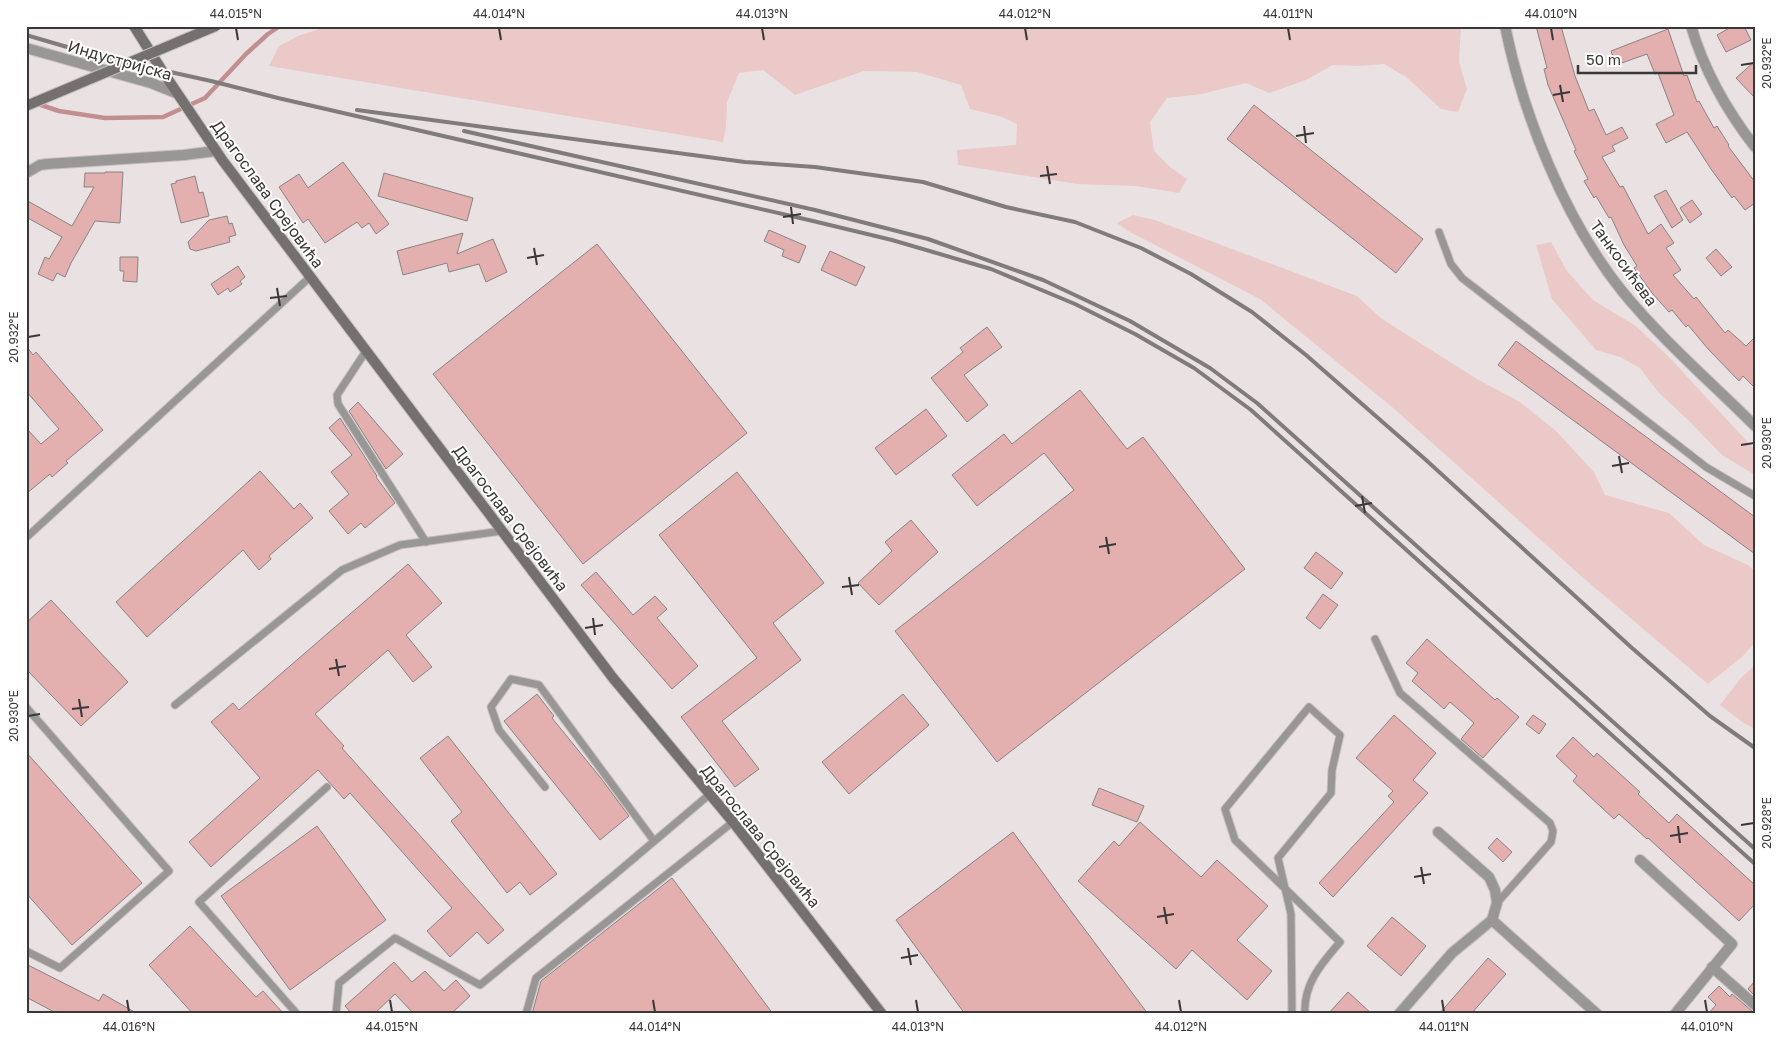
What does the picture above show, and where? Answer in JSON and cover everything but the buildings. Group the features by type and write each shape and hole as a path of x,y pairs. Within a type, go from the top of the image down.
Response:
{"street":[{"name":"Драгослава Срејовића","path":"134,26 216,151 612,678 733,822 882,1014"},
{"path":"26,106 216,26"},
{"name":"Танкосићева","path":"1504,26 1510,53 1537,135 1554,178 1577,224 1595,254 1622,290 1667,342 1724,394 1755,426"},
{"path":"1691,26 1706,66 1719,93 1731,115 1755,147"},
{"name":"Индустријска","path":"26,48 151,82 179,97"},
{"path":"26,173 40,165 47,164 184,155 216,151"},
{"path":"1399,1014 1452,953 1492,920 1497,903 1495,890 1489,877 1438,832"},
{"path":"1640,860 1732,944 1675,1014"},
{"path":"1492,920 1597,1014"},
{"path":"1712,967 1755,1005"}],"lane":[{"path":"1439,232 1451,264 1462,278 1706,467 1755,496"},
{"path":"28,536 310,277"},
{"path":"366,351 337,395 338,404 426,542"},
{"path":"175,705 342,570 400,545 502,531"},
{"path":"1375,639 1400,694 1550,823 1552,831 1551,842 1497,903"},
{"path":"545,787 499,730 491,707 511,679 539,685 654,841"},
{"path":"26,707 169,871 60,968 26,951"},
{"path":"1292,1014 1291,914 1286,892 1278,858 1331,793 1332,770 1340,735 1309,708 1225,809 1235,840 1286,892 1340,942 1310,982 1304,1007 1305,1014"},
{"path":"297,1014 198,902 327,787"},
{"path":"336,1014 339,982 395,938 480,985 710,794"},
{"path":"526,1014 536,978 733,822"}],"shaded area":[{"path":"370,26 1461,26 1459,62 1467,89 1458,112 1441,109 1406,77 1384,64 1361,66 1333,65 1306,80 1269,93 1246,83 1202,94 1167,98 1150,122 1154,151 1170,167 1187,179 1179,193 1136,186 1077,184 958,165 957,150 1016,145 1017,124 1002,117 970,109 961,85 917,72 864,71 795,95 763,70 739,73 727,102 726,128 723,142 269,66 279,46 298,36 322,28"},
{"path":"1133,215 1155,220 1357,296 1382,319 1477,379 1520,402 1556,431 1594,472 1605,495 1669,513 1704,545 1748,565 1755,571 1755,643 1742,657 1708,684 1581,576 1392,407 1260,299 1128,231 1117,223"},
{"path":"1551,242 1567,271 1593,300 1636,326 1669,357 1755,450 1755,475 1722,455 1658,392 1640,368 1620,357 1596,350 1552,299 1536,245"},
{"path":"1755,665 1755,729 1742,722 1720,705 1740,679"}],"waterway":[{"path":"26,100 59,111 105,118 163,117 205,98 246,54 280,26"}],"railway":[{"path":"26,35 98,56 892,240 991,269 1075,304 1135,334 1194,368 1251,410 1755,864"},
{"path":"357,110 745,162 815,167 923,182 1006,207 1075,222 1141,248 1191,274 1252,312 1306,355 1426,460 1632,648 1710,716 1755,748"},
{"path":"464,131 815,210 928,239 1043,280 1130,321 1210,368 1257,403 1755,849"}]}
